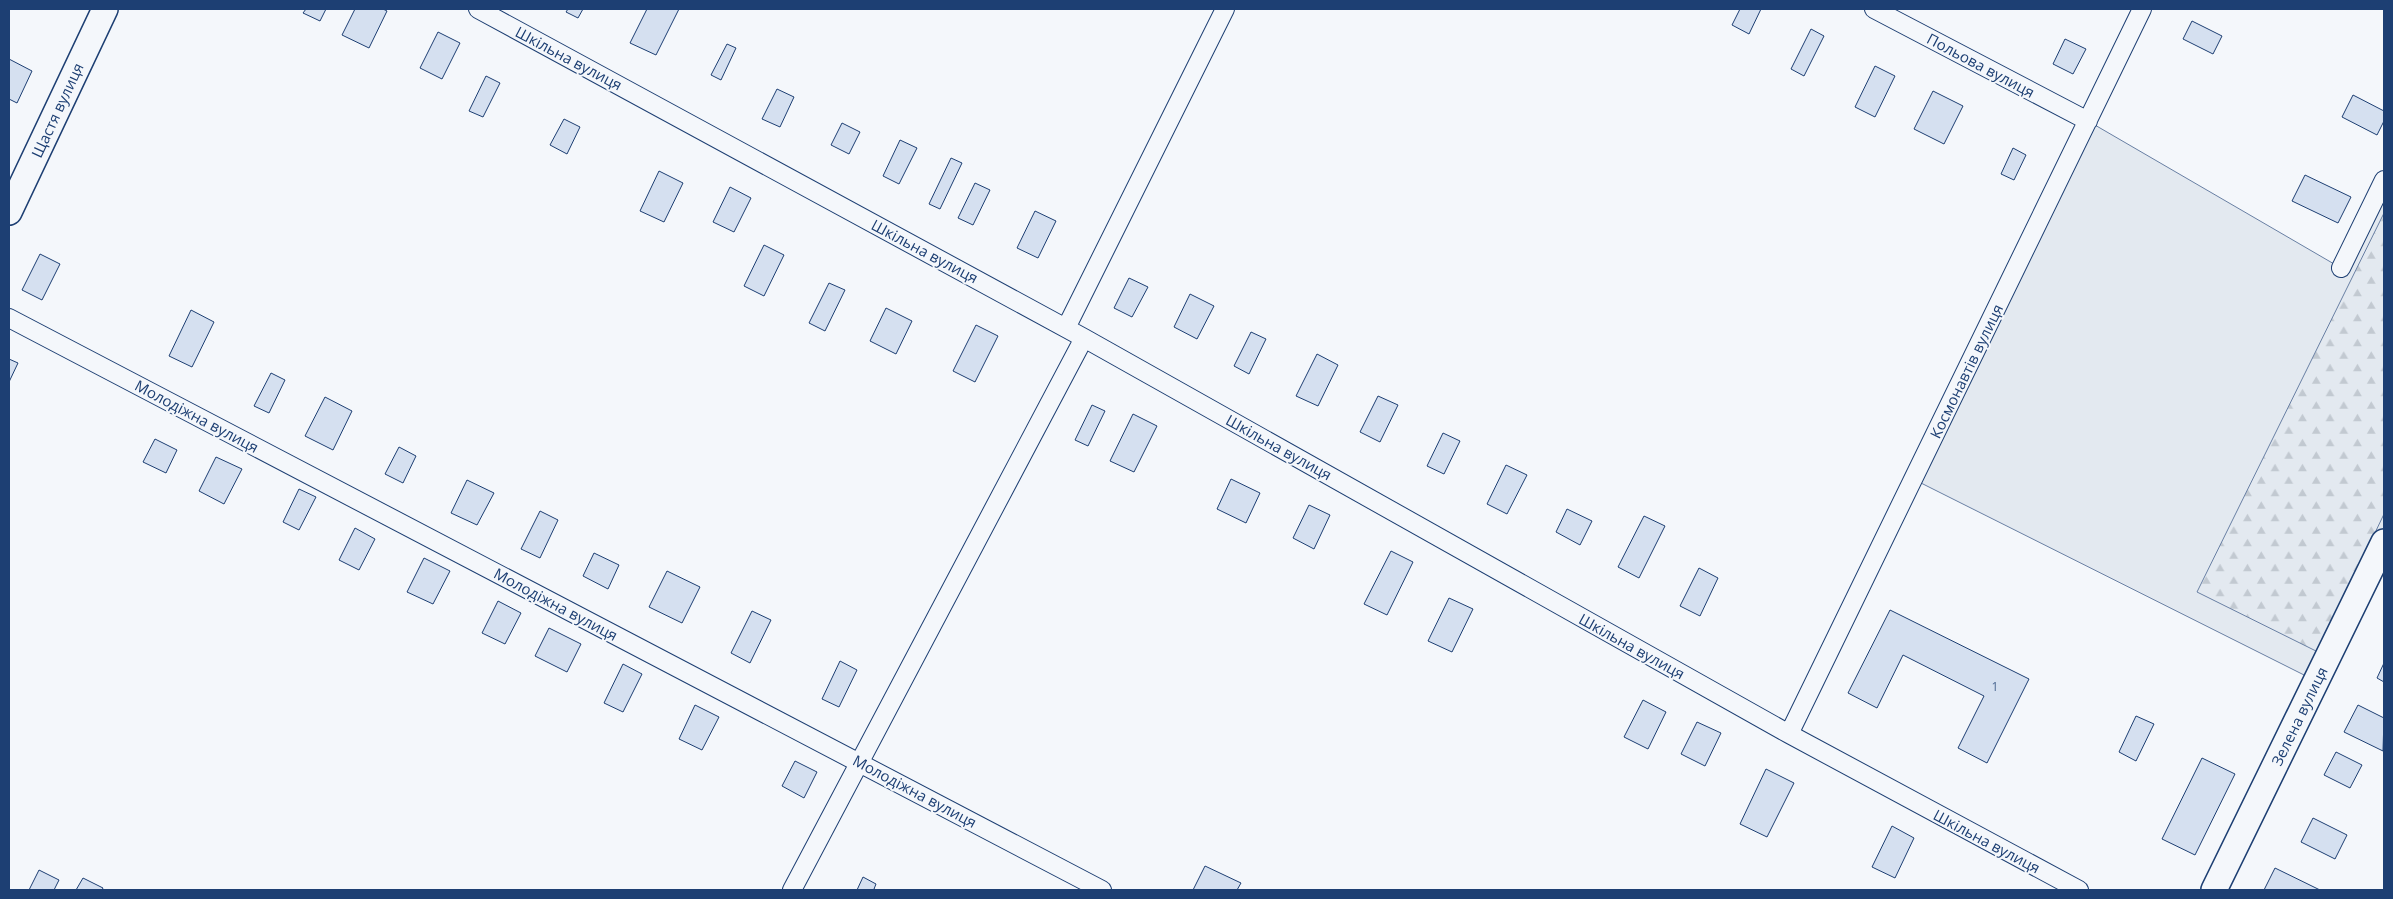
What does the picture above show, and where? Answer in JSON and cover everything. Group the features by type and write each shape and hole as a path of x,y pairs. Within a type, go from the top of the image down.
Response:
{"street":[{"name":"Щастя вулиця","path":"9,212 105,9"},
{"name":"Шкільна вулиця","path":"478,9 1066,328 1789,734 2079,890"},
{"path":"1066,328 1225,9"},
{"name":"Польова вулиця","path":"1874,9 2088,121"},
{"name":"Космонавтів вулиця","path":"1789,734 2142,9"},
{"path":"2341,268 2384,180"},
{"name":"Молодіжна вулиця","path":"9,318 1102,890"},
{"path":"792,890 1084,338"},
{"name":"Зелена вулиця","path":"2214,890 2384,542"}],"green space":[{"path":"2088,121 2341,268 2384,180 2384,545 2318,682 1913,479"},
{"path":"2384,213 2384,514 2318,652 2197,592"}],"building":[{"path":"306,9 326,9 320,21 303,13"},
{"path":"355,9 383,9 387,11 369,48 342,35"},
{"path":"568,9 583,9 578,18 566,12"},
{"path":"647,9 679,9 656,55 630,43"},
{"path":"1740,9 1761,9 1749,34 1732,25"},
{"path":"2192,21 2222,36 2213,54 2183,39"},
{"path":"1811,29 1824,36 1804,76 1791,69"},
{"path":"438,32 460,43 442,79 420,68"},
{"path":"2065,39 2086,49 2073,74 2053,64"},
{"path":"727,44 736,48 721,80 711,75"},
{"path":"9,59 32,71 17,103 9,99"},
{"path":"1875,66 1895,76 1875,117 1855,107"},
{"path":"486,76 500,83 483,117 469,111"},
{"path":"777,89 794,97 780,127 762,119"},
{"path":"1933,91 1963,106 1944,144 1914,129"},
{"path":"2353,95 2384,111 2384,121 2377,135 2342,117"},
{"path":"564,119 580,127 567,154 550,145"},
{"path":"842,123 860,132 849,154 831,145"},
{"path":"900,140 917,148 899,184 883,176"},
{"path":"2013,148 2026,155 2014,180 2001,174"},
{"path":"951,158 962,163 940,209 929,204"},
{"path":"659,171 683,183 664,222 640,211"},
{"path":"2305,175 2351,197 2338,223 2292,201"},
{"path":"975,183 990,190 973,225 958,218"},
{"path":"730,187 751,198 734,232 713,222"},
{"path":"1035,211 1056,221 1038,258 1017,248"},
{"path":"764,245 784,255 764,296 744,286"},
{"path":"40,254 60,264 42,300 22,290"},
{"path":"1129,278 1148,287 1132,317 1114,308"},
{"path":"829,283 845,290 825,331 809,323"},
{"path":"1190,294 1214,306 1197,339 1174,327"},
{"path":"886,308 912,321 896,354 870,341"},
{"path":"191,310 214,322 192,367 169,356"},
{"path":"976,325 998,336 975,382 953,371"},
{"path":"1251,332 1266,339 1249,374 1234,366"},
{"path":"1317,354 1338,365 1318,406 1296,396"},
{"path":"9,359 18,363 9,382"},
{"path":"271,373 285,380 269,413 254,406"},
{"path":"1378,396 1398,405 1380,442 1360,432"},
{"path":"325,397 352,411 333,450 305,436"},
{"path":"1092,405 1105,411 1088,446 1075,440"},
{"path":"1133,414 1157,426 1134,472 1110,461"},
{"path":"1443,433 1460,441 1444,474 1427,466"},
{"path":"155,439 177,450 166,473 143,462"},
{"path":"399,447 416,456 403,483 385,474"},
{"path":"216,457 242,469 224,504 199,491"},
{"path":"1506,465 1527,475 1507,514 1487,504"},
{"path":"1231,479 1260,493 1246,523 1217,509"},
{"path":"467,480 494,493 477,525 451,513"},
{"path":"299,489 316,497 299,530 283,522"},
{"path":"1309,505 1330,515 1314,549 1293,538"},
{"path":"1567,509 1592,521 1580,545 1556,532"},
{"path":"540,511 558,520 540,558 521,549"},
{"path":"1644,516 1665,526 1639,578 1618,567"},
{"path":"355,528 375,539 359,570 339,560"},
{"path":"1391,551 1413,562 1387,615 1364,604"},
{"path":"594,553 619,565 608,589 583,576"},
{"path":"424,558 450,571 433,604 407,592"},
{"path":"1699,568 1718,578 1700,616 1680,606"},
{"path":"667,571 700,587 682,623 649,607"},
{"path":"1449,598 1473,609 1452,652 1428,641"},
{"path":"498,601 521,613 505,644 482,633"},
{"path":"1890,610 2029,679 1987,763 1958,748 1984,696 1903,655 1877,708 1848,693"},
{"path":"752,611 771,620 750,663 731,653"},
{"path":"549,628 581,644 567,672 535,656"},
{"path":"840,661 857,670 839,707 822,699"},
{"path":"2384,663 2384,682 2377,678"},
{"path":"623,664 642,674 623,712 604,703"},
{"path":"1643,700 1666,712 1648,749 1624,737"},
{"path":"695,705 719,717 702,750 679,739"},
{"path":"2358,705 2384,718 2383,751 2344,732"},
{"path":"2136,716 2154,724 2136,761 2119,752"},
{"path":"1697,722 1721,733 1705,766 1681,754"},
{"path":"2336,752 2362,765 2350,788 2324,775"},
{"path":"2202,758 2235,774 2195,855 2162,839"},
{"path":"795,761 817,772 804,798 782,786"},
{"path":"1766,769 1794,783 1767,837 1740,824"},
{"path":"2313,818 2347,835 2335,859 2301,842"},
{"path":"1892,826 1914,838 1895,878 1872,867"},
{"path":"1205,866 1241,883 1237,890 1193,890"},
{"path":"2275,868 2320,890 2264,890"},
{"path":"39,870 59,880 54,890 29,890"},
{"path":"863,877 876,884 874,889 877,890 857,890"},
{"path":"83,878 103,888 102,890 76,890"}]}
